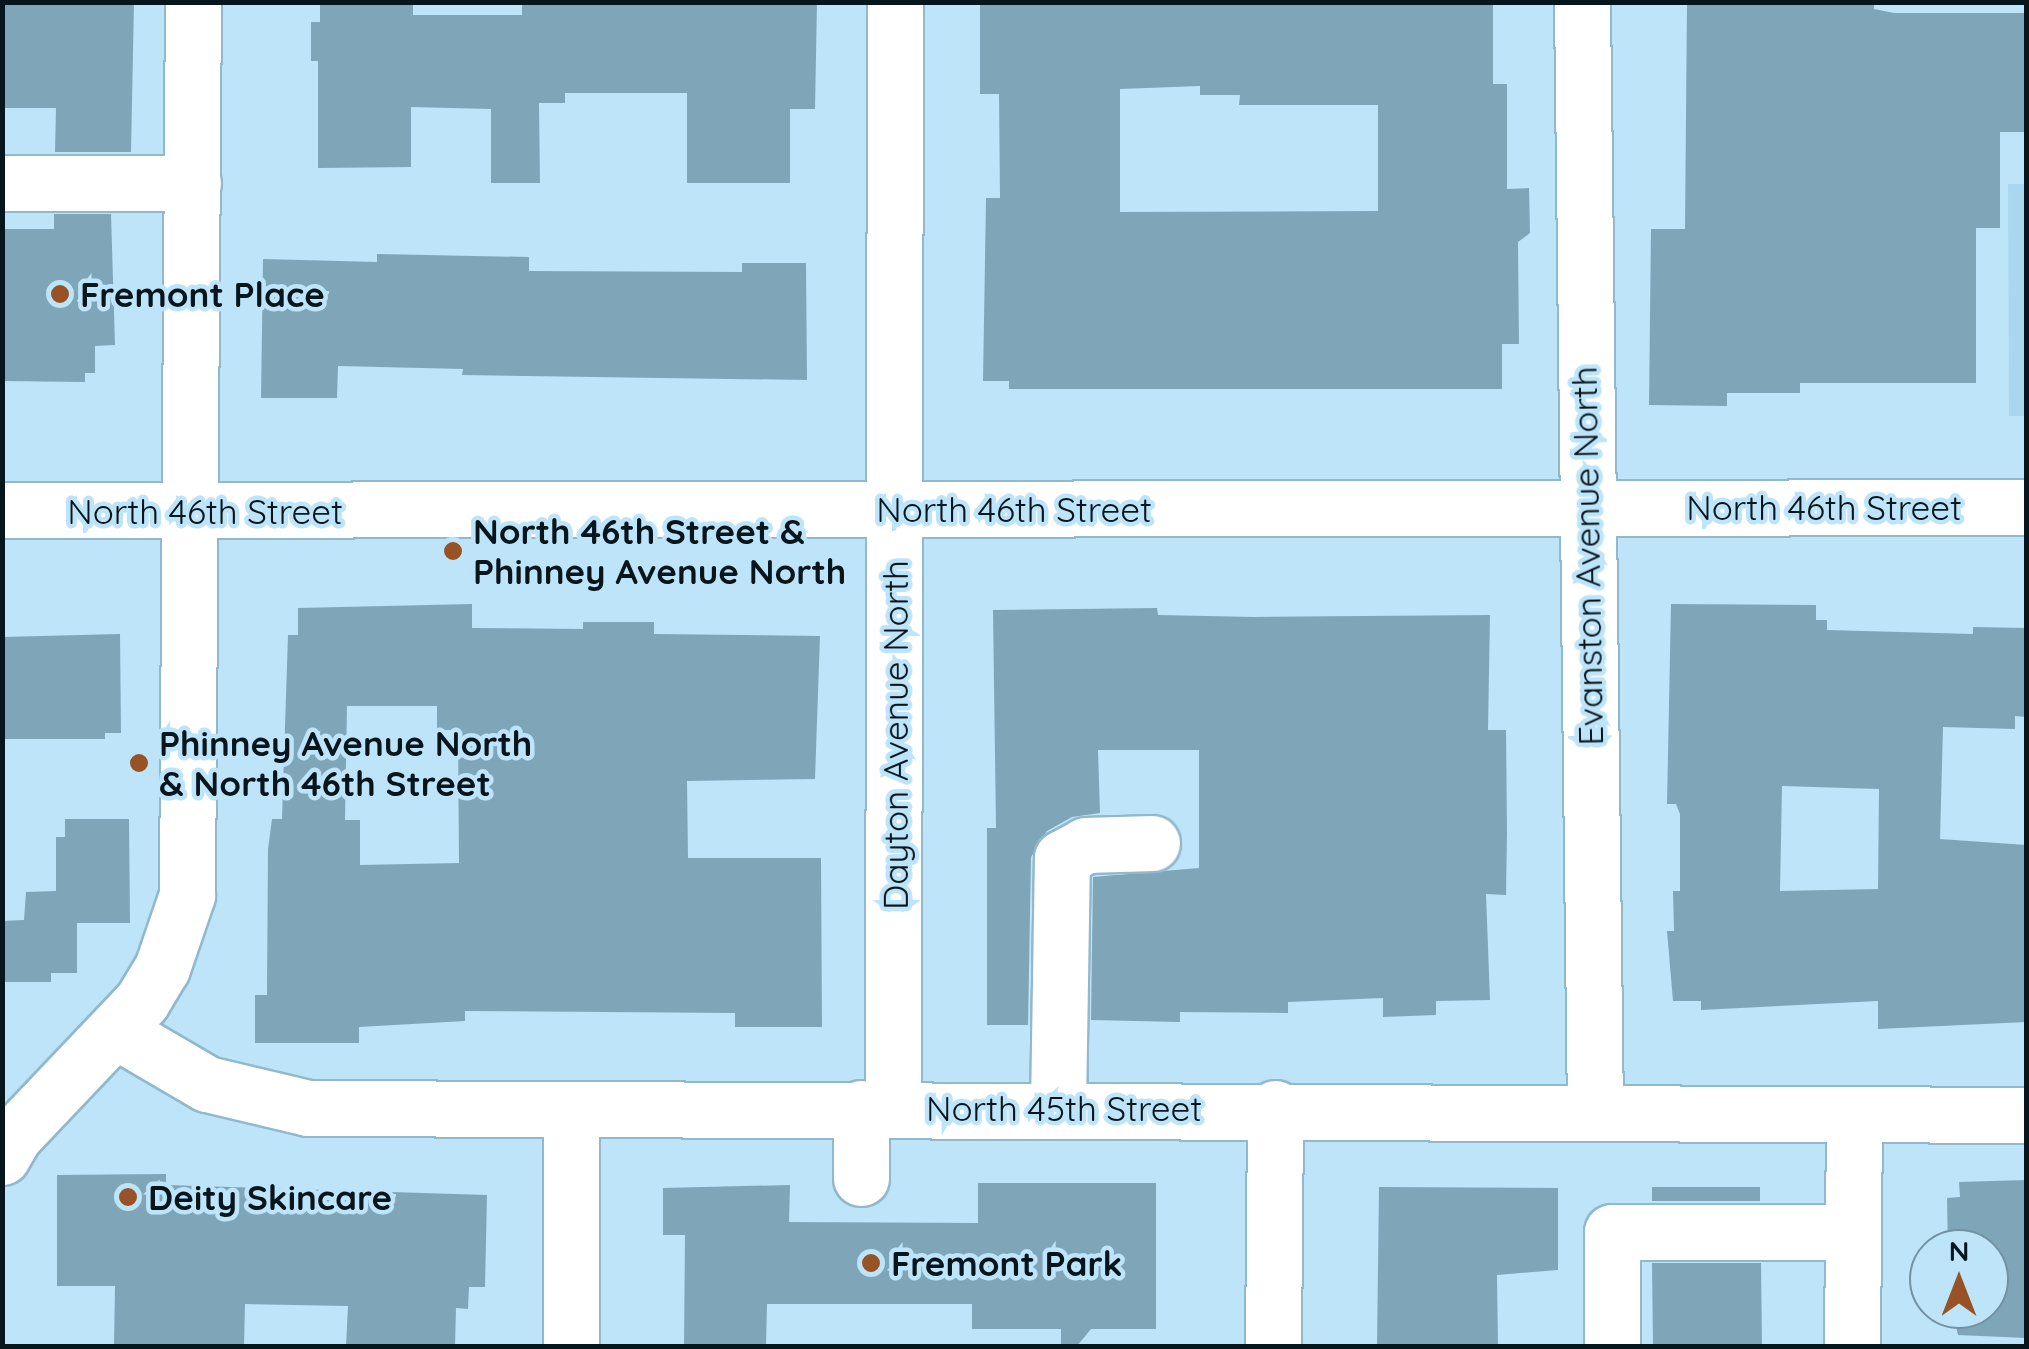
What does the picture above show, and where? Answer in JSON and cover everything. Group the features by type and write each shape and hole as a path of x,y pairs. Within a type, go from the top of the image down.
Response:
{"street":[{"path":"2,1157 22,1107 118,1032 162,968 187,895 193,2"},
{"name":"Dayton Avenue North","path":"862,1178 877,1108 895,510 895,2"},
{"name":"Evanston Avenue North","path":"1582,2 1595,1110"},
{"path":"2,184 192,184"},
{"name":"North 46th Street","path":"2,510 2026,507"},
{"path":"1058,1108 1062,858 1086,845 1152,843"},
{"name":"North 45th Street","path":"118,1032 207,1084 271,1102 571,1109 1275,1108 2026,1114"},
{"path":"1273,1346 1275,1108"},
{"path":"571,1109 571,1346"},
{"path":"1852,1346 1854,1114"},
{"path":"1612,1346 1612,1232 1853,1232"}],"shaded area":[{"path":"2008,184 2026,184 2026,416 2009,416"}],"building":[{"path":"2,2 134,2 131,152 55,152 56,108 2,108"},
{"path":"320,2 413,2 413,15 522,15 522,2 817,2 815,109 790,109 790,183 687,183 687,93 565,93 565,103 539,103 540,183 491,183 491,109 411,107 411,167 318,168 318,61 311,61 311,22 320,22"},
{"path":"980,2 1493,2 1493,84 1507,84 1507,189 1529,188 1530,233 1518,242 1519,344 1502,344 1502,389 1009,389 1009,381 983,381 986,198 1000,198 999,94 980,94","holes":["1200,86 1200,95 1240,95 1239,105 1378,105 1378,211 1120,212 1120,89"]},
{"path":"1687,2 1874,2 1874,9 1894,13 2026,13 2026,132 2000,132 2000,228 1976,228 1976,383 1800,383 1800,393 1727,393 1727,406 1649,405 1651,229 1685,229"},
{"name":"Fremont Place","path":"54,214 111,214 115,345 95,346 95,373 85,373 85,382 2,381 2,229 54,229"},
{"path":"377,254 529,257 529,271 742,272 742,263 806,263 807,380 462,375 463,369 338,366 337,398 261,398 263,259 377,262"},
{"path":"472,604 472,628 583,629 583,622 654,622 654,634 820,636 815,779 687,781 688,858 821,858 822,1027 735,1027 735,1013 465,1011 465,1021 359,1027 359,1043 255,1043 255,995 267,995 268,849 272,819 282,819 288,635 298,635 298,608","holes":["347,706 437,706 437,730 458,730 459,863 360,865 360,820 345,820"]},
{"path":"1671,604 1816,605 1816,620 1827,620 1827,630 1973,634 1973,627 2026,628 2026,717 2015,716 2015,729 1943,727 1940,839 2026,845 2026,1022 1878,1029 1878,1001 1701,1010 1701,1001 1673,1001 1667,931 1674,931 1673,891 1680,891 1680,814 1676,804 1667,804","holes":["1782,786 1879,789 1878,889 1780,891"]},
{"path":"1157,608 1158,615 1490,615 1488,730 1506,730 1507,833 1506,895 1486,894 1490,1000 1436,1001 1436,1015 1383,1017 1383,998 1288,1002 1288,1013 1180,1012 1180,1022 1091,1020 1093,877 1199,868 1199,750 1098,750 1100,813 1072,817 1047,831 1031,857 1028,1025 987,1025 987,828 996,828 993,610"},
{"path":"120,634 121,733 105,733 105,739 2,739 2,637"},
{"path":"65,819 129,819 130,923 77,923 77,973 51,973 51,982 2,982 2,921 24,920 26,892 56,891 56,837 65,837"},
{"path":"166,1174 166,1185 487,1195 485,1287 469,1287 468,1309 456,1308 455,1346 346,1346 348,1306 245,1304 244,1346 114,1346 115,1286 57,1286 57,1175"},
{"path":"2026,1180 2026,1338 1958,1335 1957,1329 2009,1329 2009,1229 1948,1229 1947,1198 1960,1197 1959,1182"},
{"path":"978,1183 1156,1183 1156,1329 1091,1329 1077,1346 1061,1346 1061,1329 972,1329 972,1304 767,1304 766,1346 684,1346 685,1235 663,1235 663,1188 790,1185 789,1222 978,1223"},
{"path":"1379,1187 1558,1188 1558,1270 1497,1275 1498,1346 1377,1346"},
{"path":"1652,1187 1760,1187 1760,1201 1652,1201"},
{"path":"1652,1263 1761,1263 1762,1346 1653,1346"}],"place":[{"name":"Fremont Place","path":"60,294"},
{"name":"North 46th Street & Phinney Avenue North","path":"453,551"},
{"name":"Phinney Avenue North & North 46th Street","path":"139,763"},
{"name":"Deity Skincare","path":"128,1197"},
{"name":"Fremont Park","path":"871,1263"}]}
